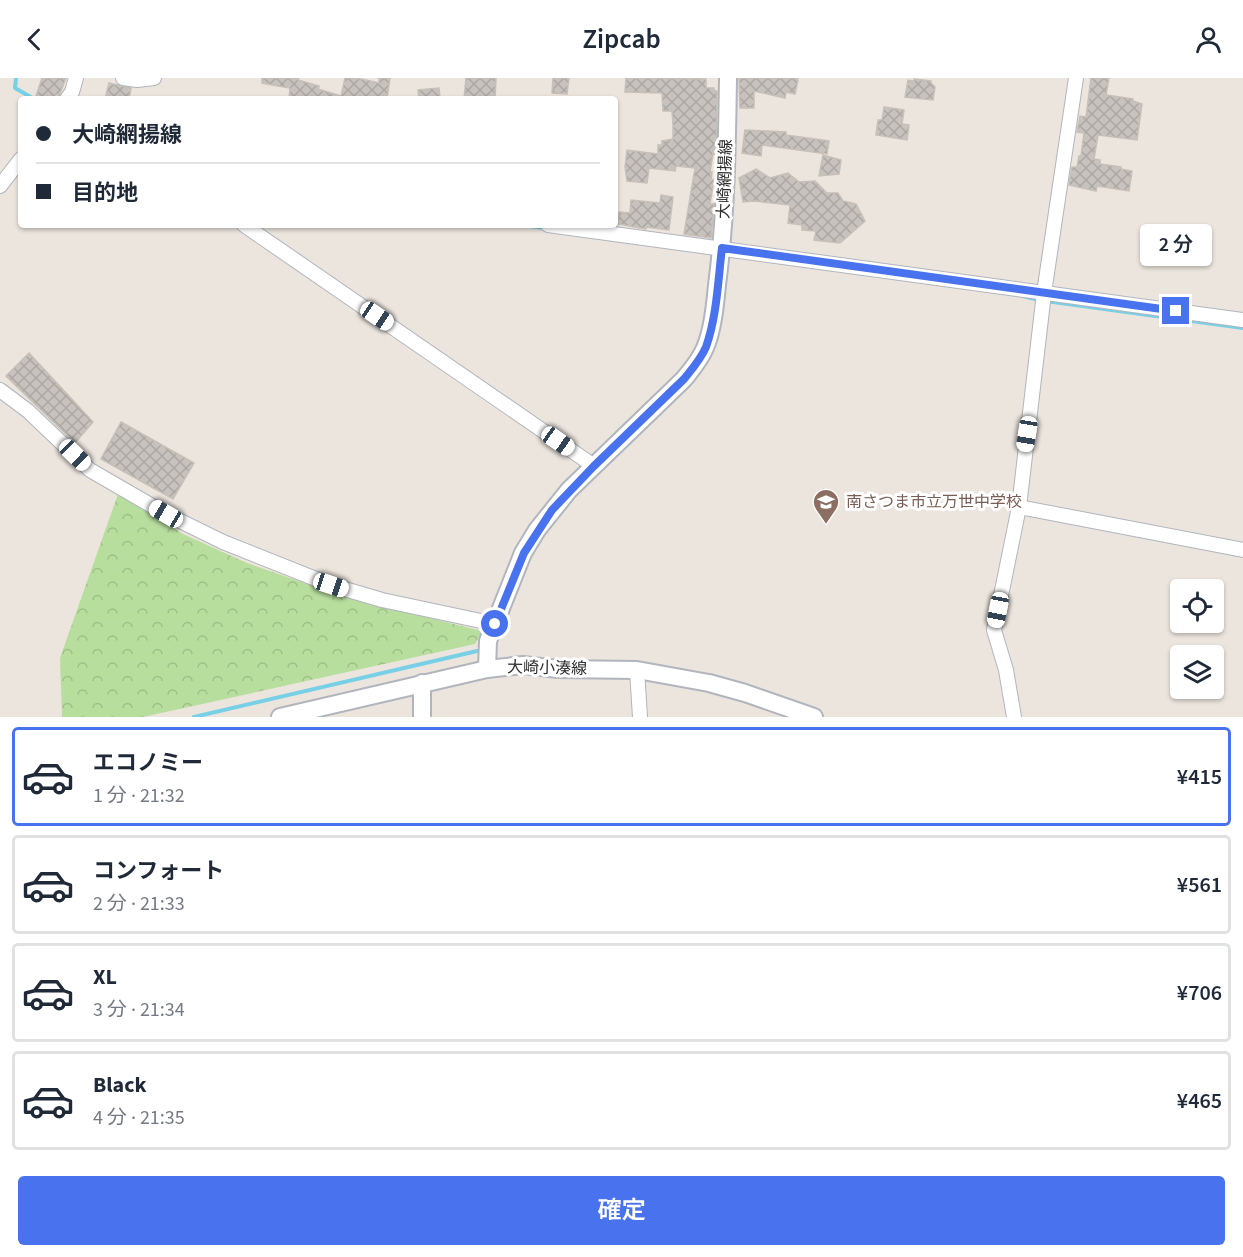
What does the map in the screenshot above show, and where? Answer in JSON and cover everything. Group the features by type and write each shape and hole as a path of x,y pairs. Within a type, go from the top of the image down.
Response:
{"street":[{"path":"69,96 76,78"},
{"path":"123,78 137,81 154,78"},
{"name":"大崎網揚線","path":"487,669 488,641 524,553 537,530 552,510 594,466 676,387 697,363 706,347 714,311 722,248 727,167 728,78"},
{"path":"1014,717 1006,670 994,630 1019,507 1043,296 1076,78"},
{"path":"0,186 18,163"},
{"path":"248,228 594,466"},
{"path":"571,228 1043,296 1243,320"},
{"path":"0,390 28,411 90,470 166,514 214,537 280,565 352,591 382,600 495,624"},
{"path":"1019,507 1243,550"},
{"name":"大崎小湊線","path":"280,717 487,669 523,665 558,669 637,670 709,683 814,717"},
{"path":"637,670 640,717"},
{"path":"422,683 422,717"}],"green space":[{"path":"118,494 183,534 247,563 345,597 482,631 475,644 143,717 62,717 60,658"}],"building":[{"path":"42,78 66,78 59,96 56,94 55,96 36,96"},
{"path":"262,78 299,78 298,80 319,86 318,89 341,96 289,96 290,88 262,83"},
{"path":"345,78 379,83 379,78 390,78 387,96 341,96"},
{"path":"466,78 496,78 495,96 464,96"},
{"path":"553,78 569,78 567,94 552,93"},
{"path":"626,78 706,79 706,88 714,88 714,91 717,91 716,154 713,154 710,172 712,172 711,179 714,180 710,204 714,204 711,238 684,234 695,168 676,166 675,171 649,168 647,183 627,181 625,167 627,150 658,154 658,145 662,145 662,141 673,139 673,125 672,111 663,111 662,93 625,92"},
{"path":"739,78 797,78 798,80 795,94 786,92 785,98 754,91 754,108 740,108"},
{"path":"1091,78 1109,78 1106,95 1133,99 1142,104 1137,140 1098,135 1094,159 1100,160 1100,164 1132,171 1129,191 1097,186 1096,191 1069,185 1072,167 1077,167 1079,156 1081,156 1084,133 1077,132 1080,116 1086,117"},
{"path":"914,79 931,81 935,87 933,100 905,97 908,80 914,81"},
{"path":"109,83 131,88 130,96 106,96"},
{"path":"439,88 440,96 419,96 418,90"},
{"path":"884,107 904,110 902,124 909,125 907,140 876,135 878,120 882,120"},
{"path":"745,130 786,132 786,135 829,141 827,154 762,145 761,156 742,153"},
{"path":"823,155 841,160 839,174 819,176"},
{"path":"756,169 770,178 788,173 799,182 815,181 827,193 838,193 843,201 856,204 865,221 840,243 814,240 816,231 802,230 802,225 788,223 790,205 743,202 739,178"},
{"path":"661,195 673,197 669,230 618,224 619,212 630,213 631,200 660,203"},
{"path":"29,353 93,422 75,443 6,376"},
{"path":"121,422 194,463 173,499 101,459"}],"waterway":[{"path":"16,78 15,88 29,96"},
{"path":"1023,296 1039,300"},
{"path":"1046,301 1243,328"},
{"path":"194,717 477,651"}],"place":[{"name":"南さつま市立万世中学校","path":"826,525"}],"route":[{"path":"495,624 506,592 524,553 552,510 684,379 697,363 706,347 714,311 722,248 1176,311"}]}
